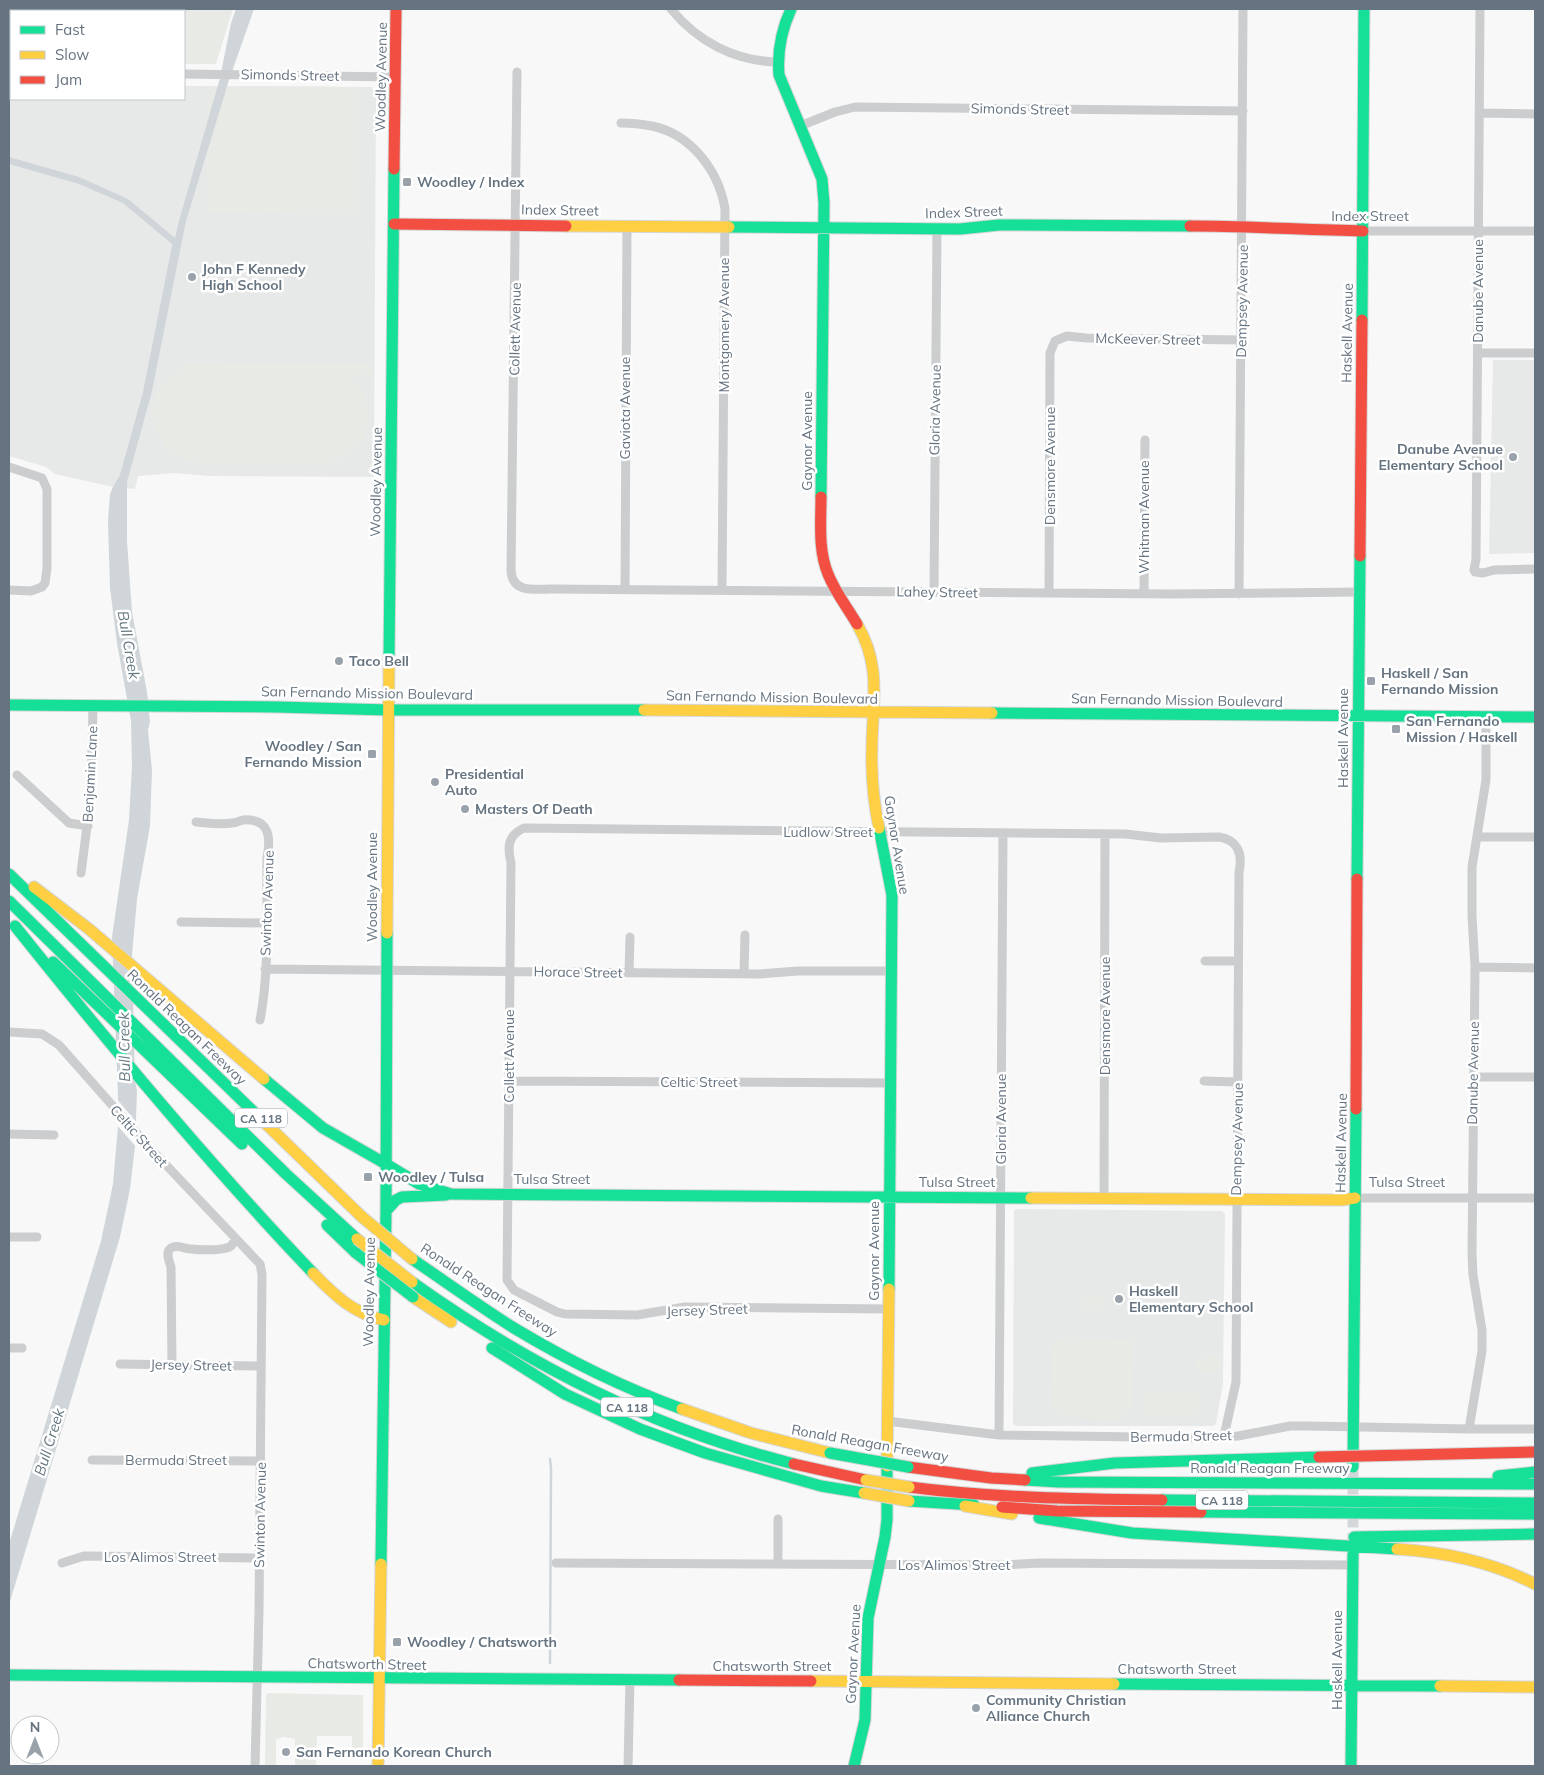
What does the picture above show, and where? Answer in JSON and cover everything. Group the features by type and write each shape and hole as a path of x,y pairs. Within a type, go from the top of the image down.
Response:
{"main road":[{"name":"Woodley Avenue","path":"378,1766 386,1211 388,710 396,9"},
{"name":"Gaynor Avenue","path":"791,9 782,26 778,49 779,74 822,180 824,203 821,540 825,566 837,591 862,631 870,649 874,670 873,790 879,832 892,895 887,1520 880,1565 868,1618 865,1720 854,1766"},
{"name":"Haskell Avenue","path":"1353,1467 1364,9"},
{"name":"Index Street","path":"394,224 937,229 999,225 1243,226 1298,230 1363,231"},
{"name":"San Fernando Mission Boulevard","path":"9,705 388,710 1535,717"},
{"name":"Tulsa Street","path":"9,867 88,929 323,1128 419,1184 451,1194 1104,1199 1342,1200 1355,1198"},
{"name":"Ronald Reagan Freeway","path":"9,874 361,1216 412,1259 525,1334 582,1366 657,1400 719,1423 794,1446 908,1467 991,1478 1069,1482 1535,1484"},
{"name":"CA 118","path":"9,900 286,1174 357,1239 459,1316 533,1361 631,1408 683,1430 731,1446 838,1475 965,1494 1060,1499 1535,1503"},
{"name":"CA 118","path":"12,923 356,1253 412,1297 565,1394 640,1429 714,1455 821,1486 909,1501 1056,1511 1535,1514"},
{"path":"12,923 75,1003 157,1099 323,1285 371,1319 384,1320"},
{"path":"386,1211 396,1200 402,1198 451,1194"},
{"path":"991,1478 1115,1463 1535,1452"},
{"path":"1419,1483 1535,1472"},
{"path":"951,1503 1132,1533 1404,1549 1444,1554 1504,1570 1535,1584"},
{"path":"1244,1540 1460,1534 1535,1534"},
{"name":"Haskell Avenue","path":"1351,1766 1353,1559"},
{"name":"Chatsworth Street","path":"9,1675 1535,1687"}],"street":[{"path":"671,9 694,32 718,48 750,60 778,62"},
{"name":"Dempsey Avenue","path":"1239,594 1243,9"},
{"name":"Danube Avenue","path":"1480,9 1476,559 1474,568 1475,572 1480,573 1494,570 1535,569"},
{"name":"Collett Avenue","path":"517,72 511,570 513,579 517,584"},
{"name":"Simonds Street","path":"185,74 396,77"},
{"name":"Simonds Street","path":"800,126 835,112 855,107 1243,111"},
{"path":"1480,113 1535,114"},
{"name":"Montgomery Avenue","path":"621,123 653,126 682,139 692,147 701,156 709,169 720,190 725,209 722,590"},
{"name":"Gaviota Avenue","path":"625,590 627,226"},
{"name":"Gloria Avenue","path":"934,591 937,229"},
{"name":"Index Street","path":"1363,231 1535,231"},
{"name":"McKeever Street","path":"1055,341 1067,336 1086,338 1242,340"},
{"name":"Densmore Avenue","path":"1049,593 1050,354 1055,341"},
{"path":"1478,352 1535,354"},
{"name":"Whitman Avenue","path":"1144,594 1145,440"},
{"path":"9,467 42,478 47,489 46,579 42,587 31,591 9,590"},
{"name":"Lahey Street","path":"517,584 528,590 934,591 1144,594 1359,592"},
{"name":"Benjamin Lane","path":"81,873 91,795 92,706"},
{"name":"Danube Avenue","path":"1469,1429 1482,1351 1482,1330 1473,1268 1475,967 1472,867 1486,780 1486,717"},
{"path":"17,775 69,823 88,826"},
{"name":"Swinton Avenue","path":"196,822 232,823 251,820 265,827 268,834 270,842 267,858 265,969 260,1020"},
{"name":"Ludlow Street","path":"514,834 524,828 1125,834 1161,838 1219,837 1233,842"},
{"name":"Gloria Avenue","path":"999,1435 1003,833"},
{"name":"Collett Avenue","path":"507,1280 511,863 508,846 514,834"},
{"name":"Densmore Avenue","path":"1104,1199 1105,834"},
{"path":"1477,837 1535,837"},
{"name":"Dempsey Avenue","path":"1224,1436 1236,1382 1238,961 1239,872 1241,861 1240,852 1233,842"},
{"path":"181,922 266,923"},
{"path":"744,974 745,935"},
{"path":"629,973 630,937"},
{"path":"1205,960 1238,961"},
{"path":"1475,967 1535,968"},
{"name":"Horace Street","path":"265,969 744,974 798,971 891,971"},
{"name":"Celtic Street","path":"9,1032 42,1034 54,1041 140,1137 260,1264"},
{"path":"1473,1077 1535,1078"},
{"name":"Celtic Street","path":"509,1081 890,1083"},
{"path":"1204,1081 1237,1082"},
{"path":"9,1134 54,1134"},
{"name":"Tulsa Street","path":"1355,1198 1535,1198"},
{"path":"9,1237 37,1237"},
{"path":"172,1365 171,1267 169,1251 175,1246 189,1249 223,1249 231,1246 236,1239"},
{"name":"Swinton Avenue","path":"255,1766 261,1461 262,1274 260,1264"},
{"name":"Jersey Street","path":"507,1280 514,1290 557,1312 565,1314 636,1315 685,1307 888,1309"},
{"path":"9,1348 22,1348"},
{"name":"Jersey Street","path":"120,1364 261,1366"},
{"name":"Bermuda Street","path":"887,1421 999,1435 1238,1436 1290,1426 1535,1429"},
{"name":"Bermuda Street","path":"92,1460 261,1461"},
{"path":"778,1519 778,1564"},
{"name":"Los Alimos Street","path":"62,1563 84,1556 260,1558"},
{"name":"Los Alimos Street","path":"556,1563 1002,1566 1040,1563 1353,1559"},
{"path":"628,1766 630,1680"}],"shaded area":[{"path":"9,9 233,9 216,64 185,64 185,10 10,10 9,63"},
{"name":"John F Kennedy High School","path":"9,85 10,100 185,100 185,86 371,87 376,92 374,477 209,476 174,473 138,476 135,489 108,486 55,474 46,467 9,456"},
{"path":"208,86 358,87 358,215 206,212"},
{"name":"Danube Avenue Elementary School","path":"1493,360 1535,360 1535,553 1489,554"},
{"path":"194,363 372,364 371,375 350,376 363,390 369,413 365,435 349,454 327,465 208,465 186,460 169,450 158,436 153,420 154,403 161,386 174,373"},
{"name":"Haskell Elementary School","path":"1014,1210 1222,1211 1225,1214 1223,1383 1216,1424 1213,1426 1017,1426 1013,1424"},
{"path":"1082,1296 1104,1296 1104,1310 1082,1310"},
{"path":"1067,1338 1133,1339 1130,1345 1133,1354 1132,1406 1127,1414 1119,1419 1063,1418 1055,1413 1051,1402 1052,1351 1057,1342"},
{"path":"1207,1355 1215,1355 1215,1358 1221,1358 1221,1371 1195,1371 1196,1358 1207,1358"},
{"path":"1144,1390 1200,1391 1199,1418 1144,1418"},
{"path":"268,1693 363,1695 363,1754 352,1754 352,1736 317,1736 316,1765 295,1765 295,1739 284,1737 276,1739 276,1766 265,1766 266,1695"}],"water":[{"name":"Bull Creek","path":"236,9 254,9 229,80 186,221 152,391 127,482 127,541 132,612 147,692 152,770 150,826 137,899 132,955 135,1081 137,1091 135,1146 130,1189 120,1237 9,1605 9,1544 101,1241 113,1184 118,1126 118,1096 112,937 129,820 132,766 131,721 117,643 110,588 108,521 110,494 120,475 143,392 172,244 123,203 79,184 9,164 9,157 79,177 128,199 175,238 220,78 231,23"}],"pier":[{"path":"116,1098 138,1124 137,1148 115,1123"}],"waterway":[{"path":"550,1459 550,1663"}],"tunnel":[{"path":"1353,1467 1353,1545"}],"traffic: fast":[{"path":"791,9 780,41 779,75 822,179 824,203 821,497"},
{"path":"1362,320 1364,9"},
{"path":"389,660 394,169"},
{"path":"729,227 960,229 999,225 1190,226"},
{"path":"1357,879 1360,556"},
{"path":"9,705 277,707 389,710 644,710"},
{"path":"992,713 1535,717"},
{"path":"879,828 892,895 889,1289"},
{"path":"9,874 260,1118"},
{"path":"9,901 286,1174 357,1239"},
{"path":"15,926 160,1103 313,1273"},
{"path":"381,1564 386,1211 387,933"},
{"path":"53,962 242,1144"},
{"path":"264,1079 323,1128 386,1164"},
{"path":"1353,1467 1356,1109"},
{"path":"386,1164 419,1184 451,1194 1031,1198"},
{"path":"386,1211 396,1200 402,1197 446,1195"},
{"path":"327,1225 356,1253"},
{"path":"356,1253 413,1297"},
{"path":"412,1259 501,1320 554,1351 617,1383 682,1409"},
{"path":"412,1282 502,1341 594,1391 642,1413 691,1432 794,1464"},
{"path":"492,1348 565,1394 640,1429 705,1453 821,1486 864,1493"},
{"path":"830,1453 908,1467"},
{"path":"1032,1473 1115,1463 1319,1457"},
{"path":"854,1766 865,1720 868,1618 885,1537 887,1520 887,1466"},
{"path":"1498,1476 1535,1472"},
{"path":"1025,1480 1059,1482 1535,1484"},
{"path":"1162,1500 1535,1503"},
{"path":"909,1501 974,1505"},
{"path":"1201,1512 1535,1514"},
{"path":"1039,1518 1132,1533 1397,1549"},
{"path":"1354,1537 1535,1534"},
{"path":"1351,1766 1353,1554"},
{"path":"9,1675 679,1680"},
{"path":"1114,1684 1440,1686"}],"traffic: slow":[{"path":"566,226 729,227"},
{"path":"857,624 865,639 873,668 872,776 879,828"},
{"path":"387,933 389,660"},
{"path":"644,710 992,713"},
{"path":"34,887 89,929 264,1079"},
{"path":"260,1118 361,1216"},
{"path":"1031,1198 1342,1200 1355,1198"},
{"path":"361,1216 412,1259"},
{"path":"357,1239 412,1282"},
{"path":"313,1273 329,1289 354,1308 384,1320"},
{"path":"887,1466 889,1289"},
{"path":"413,1297 451,1322"},
{"path":"682,1409 751,1433 830,1453"},
{"path":"866,1480 909,1487"},
{"path":"864,1493 909,1501"},
{"path":"965,1506 1012,1514"},
{"path":"1397,1549 1468,1559 1519,1576 1535,1584"},
{"path":"378,1766 381,1564"},
{"path":"811,1681 1114,1684"},
{"path":"1440,1686 1535,1687"}],"traffic: jam":[{"path":"394,169 396,9"},
{"path":"394,224 566,226"},
{"path":"1190,226 1363,231"},
{"path":"1360,556 1362,320"},
{"path":"821,497 821,536 825,565 834,587 857,624"},
{"path":"1356,1109 1357,879"},
{"path":"1319,1457 1535,1452"},
{"path":"794,1464 866,1480"},
{"path":"908,1467 991,1478 1025,1480"},
{"path":"909,1487 1004,1496 1162,1500"},
{"path":"1002,1507 1057,1511 1201,1512"},
{"path":"679,1680 811,1681"}],"place":[{"name":"Woodley / Index","path":"407,182"},
{"name":"John F Kennedy High School","path":"192,277"},
{"name":"Danube Avenue Elementary School","path":"1513,457"},
{"name":"Taco Bell","path":"339,661"},
{"name":"Haskell / San Fernando Mission","path":"1371,681"},
{"name":"San Fernando Mission / Haskell","path":"1396,729"},
{"name":"Woodley / San Fernando Mission","path":"372,754"},
{"name":"Presidential Auto","path":"435,782"},
{"name":"Masters Of Death","path":"465,809"},
{"name":"Woodley / Tulsa","path":"368,1177"},
{"name":"Haskell Elementary School","path":"1119,1299"},
{"name":"Woodley / Chatsworth","path":"397,1642"},
{"name":"Community Christian Alliance Church","path":"976,1708"},
{"name":"San Fernando Korean Church","path":"286,1752"}]}
